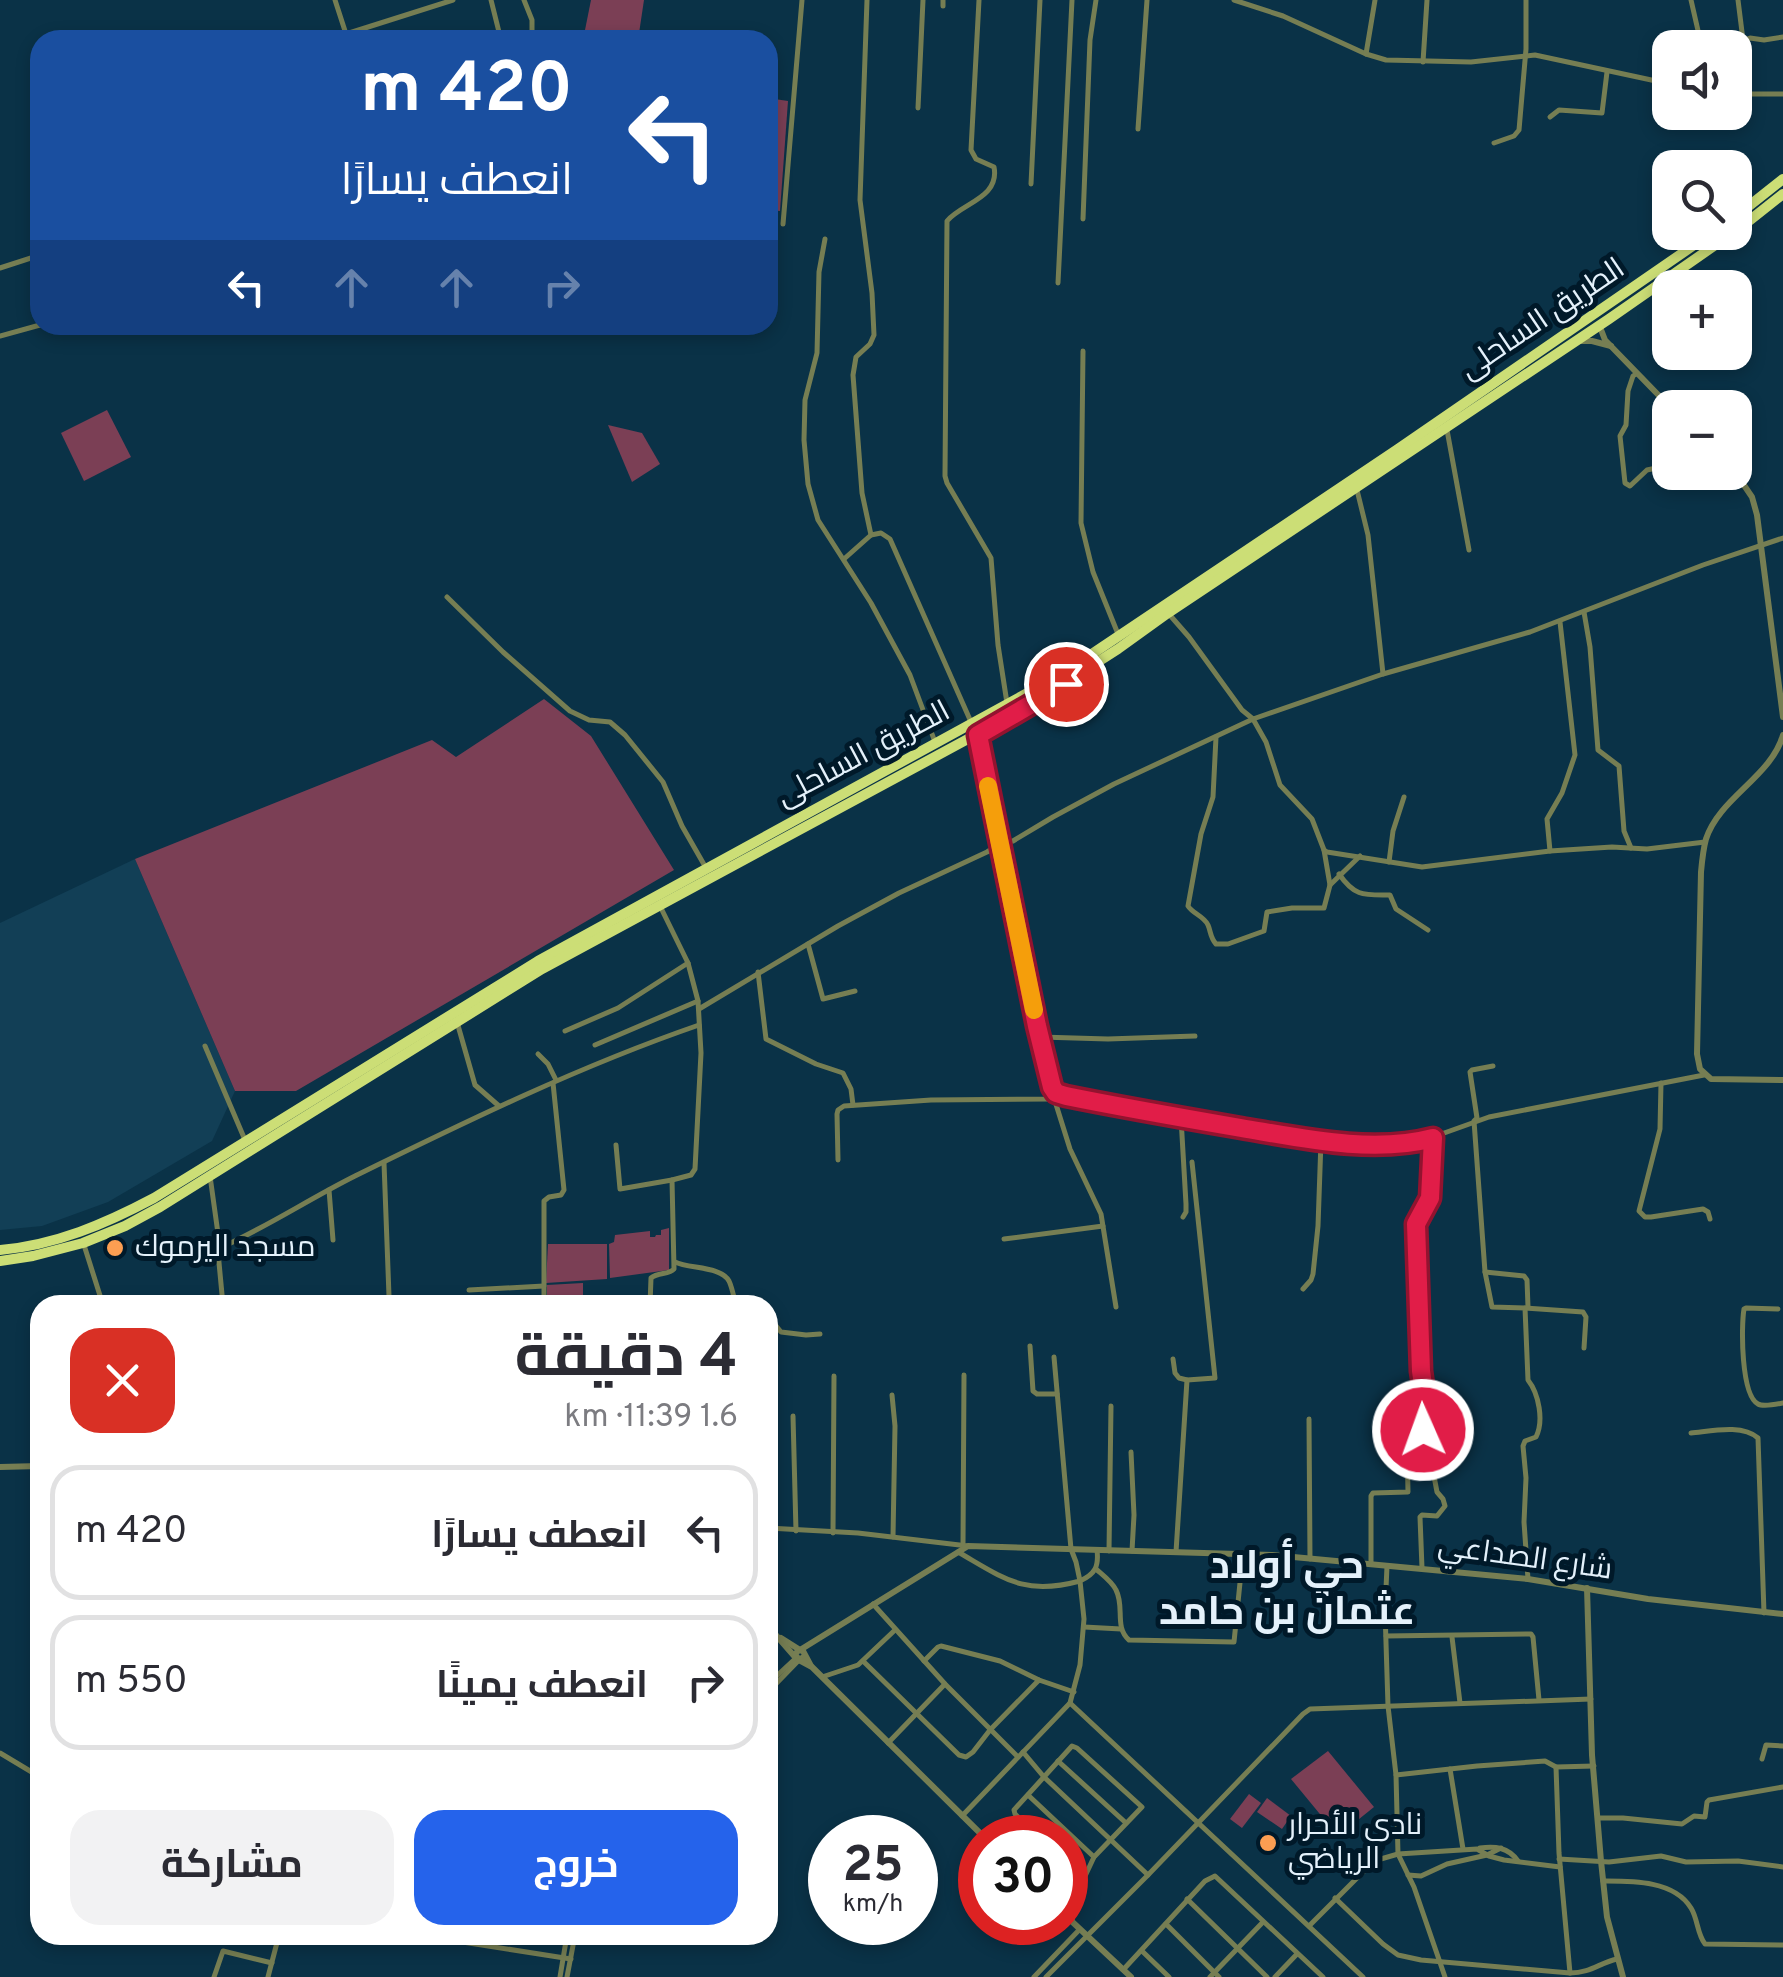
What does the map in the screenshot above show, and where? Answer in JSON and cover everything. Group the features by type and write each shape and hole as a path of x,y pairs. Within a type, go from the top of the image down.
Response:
{"highway":[{"path":"1752,204 1783,179"},
{"name":"الطريق الساحلى","path":"1752,218 1783,194"},
{"name":"الطريق الساحلى","path":"0,1250 80,1233 154,1198 542,969 868,788 1066,684 1356,488 1688,250"},
{"name":"الطريق الساحلى","path":"0,1261 83,1242 125,1226 210,1176 538,961 706,868 868,788 936,745 975,730 1424,437 1446,428 1708,250"}],"street":[{"path":"335,0 345,30"},
{"path":"425,0 428,8"},
{"path":"359,30 453,0"},
{"path":"491,0 499,30"},
{"path":"524,0 532,30"},
{"path":"783,224 802,0"},
{"path":"867,0 860,200 874,335 856,357 852,375 862,493 871,535"},
{"path":"918,108 923,0"},
{"path":"979,0 971,150 976,159 994,167 996,172 991,188 946,221 944,462 946,483 990,558 1007,706"},
{"path":"1031,184 1040,0"},
{"path":"1058,282 1072,0"},
{"path":"1082,219 1090,40 1096,0"},
{"path":"1138,129 1147,0"},
{"path":"1234,0 1386,60 1471,62 1540,56 1652,81"},
{"path":"1366,54 1374,0"},
{"path":"1423,62 1427,0"},
{"path":"1494,142 1514,136 1519,130 1526,0"},
{"path":"1691,0 1698,30"},
{"path":"1738,0 1742,30"},
{"path":"1752,39 1783,37"},
{"path":"1550,116 1558,110 1601,114 1607,72"},
{"path":"1752,94 1783,94"},
{"path":"825,239 817,354 805,400 808,484 814,511 910,674 936,745"},
{"path":"0,268 30,258"},
{"path":"1601,324 1605,340 1654,390"},
{"path":"0,336 30,328"},
{"path":"1574,341 1612,347"},
{"path":"1083,351 1082,523 1092,572 1119,637"},
{"path":"1638,372 1628,390 1626,425 1620,436 1625,482 1630,486 1652,469"},
{"path":"1446,428 1469,550"},
{"path":"1356,488 1368,536 1383,674"},
{"path":"1747,490 1752,497 1761,545 1783,717"},
{"path":"844,558 871,535 881,533 890,539 975,730 1049,1080 1070,1149 1098,1206 1116,1307"},
{"path":"700,1009 900,893 1013,841 1114,784 1253,720 1383,674 1530,632 1783,538"},
{"path":"448,597 570,711 588,720 610,722 625,735 663,782 706,868"},
{"path":"1584,612 1598,750 1619,766 1624,830 1631,848"},
{"path":"1168,613 1253,720 1266,742 1280,784 1312,819 1324,850 1330,885 1322,910 1292,908 1267,912 1261,932 1225,945 1212,941 1208,925 1190,910 1188,899 1213,797 1216,737"},
{"path":"1550,852 1548,819 1575,755 1560,621"},
{"path":"1704,1075 1696,1043 1705,842 1720,816 1772,759 1783,735"},
{"path":"1389,862 1404,796"},
{"path":"1324,850 1422,867 1612,846 1647,849 1705,842"},
{"path":"1330,885 1360,856"},
{"path":"1339,874 1348,888 1356,892 1390,895 1396,909 1428,930"},
{"path":"616,1145 620,1189 672,1180 695,1170 700,1009 688,963 660,906"},
{"path":"808,944 824,998 855,991"},
{"path":"565,1031 625,1004 688,963"},
{"path":"758,972 766,1039 842,1074 851,1089 853,1106"},
{"path":"595,1044 698,1001"},
{"path":"456,1022 475,1085 500,1107"},
{"path":"220,1248 500,1107 698,1025"},
{"path":"1040,1037 1195,1036"},
{"path":"205,1046 245,1141"},
{"path":"538,1054 548,1064 554,1082 564,1190 544,1201 544,1295"},
{"path":"1492,1066 1470,1072 1477,1112 1474,1121 1485,1272 1492,1306 1583,1312 1584,1348"},
{"path":"838,1160 838,1110 844,1106 1055,1095 1321,1141 1379,1144 1419,1142 1474,1121 1704,1075 1718,1080 1782,1079"},
{"path":"1661,1083 1660,1129 1639,1211 1651,1218 1703,1210 1710,1220"},
{"path":"1181,1118 1186,1204 1183,1217"},
{"path":"1422,1568 1421,1515 1437,1516 1445,1506 1436,1492 1433,1471 1420,1465 1425,1409 1416,1224 1430,1198 1433,1138"},
{"path":"1303,1289 1313,1274 1321,1141"},
{"path":"1174,1360 1177,1376 1188,1380 1215,1378 1192,1162"},
{"path":"384,1163 390,1295"},
{"path":"210,1176 220,1248 221,1295"},
{"path":"650,1295 651,1278 673,1271 675,1262 672,1180"},
{"path":"329,1190 333,1240"},
{"path":"1004,1238 1103,1226"},
{"path":"83,1242 100,1295"},
{"path":"675,1262 725,1276 733,1295"},
{"path":"1485,1272 1524,1276 1527,1280 1528,1380 1536,1391 1540,1431 1523,1446 1528,1579"},
{"path":"468,1290 544,1286"},
{"path":"1778,1309 1744,1310 1743,1361 1756,1402 1783,1403"},
{"path":"778,1328 781,1332 820,1334"},
{"path":"1030,1346 1034,1394 1057,1394"},
{"path":"963,1815 1070,1703 1080,1665 1084,1601 1071,1549 1054,1358"},
{"path":"963,1548 964,1375"},
{"path":"833,1533 834,1376"},
{"path":"1176,1552 1188,1380"},
{"path":"892,1395 893,1537"},
{"path":"1109,1551 1111,1406"},
{"path":"793,1416 796,1531"},
{"path":"1310,1419 1310,1558"},
{"path":"1692,1433 1729,1429 1753,1433 1758,1438 1764,1612"},
{"path":"1372,1564 1371,1496 1408,1492 1407,1444"},
{"path":"1131,1452 1132,1551"},
{"path":"0,1467 30,1466"},
{"path":"778,1529 893,1537 963,1548 1007,1580 1024,1586 1056,1588 1080,1581 1096,1570 1097,1550"},
{"path":"778,1680 810,1644 963,1548"},
{"name":"شارع الصداعي","path":"963,1548 1243,1553 1310,1558 1528,1579 1648,1600 1783,1614"},
{"path":"1096,1570 1118,1593 1120,1628 1129,1640 1234,1642 1243,1553"},
{"path":"1387,1566 1388,1706 1396,1775 1398,1854 1446,1977"},
{"path":"1587,1588 1601,1861 1607,1917 1623,1977"},
{"path":"872,1604 990,1730 1148,1875"},
{"path":"1083,1627 1120,1628"},
{"path":"822,1676 858,1665 895,1630"},
{"path":"1386,1636 1532,1635 1539,1700"},
{"path":"778,1636 961,1815"},
{"path":"1452,1636 1460,1704"},
{"path":"924,1661 941,1646 1000,1661 1074,1692"},
{"path":"778,1675 799,1656"},
{"path":"863,1661 959,1755 966,1756 1038,1680"},
{"path":"888,1744 946,1684"},
{"path":"1088,1928 1148,1875 1310,1710 1591,1698"},
{"path":"1070,1703 1363,1977"},
{"path":"1762,1759 1766,1744 1783,1746"},
{"path":"1016,1815 1014,1810 1058,1760 1072,1746 1077,1748 1142,1807 1110,1838 1088,1868"},
{"path":"0,1753 30,1771"},
{"path":"1058,1760 1126,1823"},
{"path":"1396,1775 1544,1762 1556,1766 1594,1766"},
{"path":"1556,1766 1570,1973"},
{"path":"1450,1769 1463,1849"},
{"path":"1599,1818 1682,1824 1694,1816 1704,1816 1709,1800 1783,1787"},
{"path":"1028,1795 1094,1857"},
{"path":"1309,1926 1374,1861 1398,1854 1496,1846 1519,1862"},
{"path":"1414,1887 1422,1876 1458,1860 1501,1848"},
{"path":"1477,1849 1519,1862 1609,1862 1661,1856 1686,1862 1783,1867"},
{"path":"1408,1874 1422,1876"},
{"path":"1123,1970 1205,1881 1216,1876 1323,1977"},
{"path":"1603,1882 1642,1881 1680,1896 1694,1912 1700,1939 1705,1944 1783,1945"},
{"path":"1335,1898 1383,1944 1398,1954 1422,1960 1584,1973 1617,1959"},
{"path":"1188,1900 1267,1977"},
{"path":"1166,1924 1214,1976 1263,1922"},
{"path":"1088,1937 1131,1977"},
{"path":"268,1977 276,1945"},
{"path":"480,1945 567,1959"},
{"path":"567,1945 567,1959"},
{"path":"564,1977 572,1945"},
{"path":"1034,1977 1069,1945"},
{"path":"1046,1977 1072,1945"},
{"path":"1141,1950 1169,1977"},
{"path":"214,1977 223,1951 272,1963"},
{"path":"1275,1977 1297,1954"}],"shaded area":[{"path":"591,0 644,0 640,30 585,30"},
{"path":"778,100 788,101 778,211"},
{"path":"107,410 131,457 84,481 61,433"},
{"path":"608,425 642,433 660,464 632,482"},
{"path":"544,699 591,736 674,870 296,1091 235,1091 135,859 432,740 456,757"},
{"path":"135,859 235,1091 212,1141 108,1202 42,1226 0,1230 0,923"},
{"path":"669,1228 669,1270 610,1278 609,1244 614,1242 615,1235 650,1231 650,1237 655,1237"},
{"path":"548,1244 607,1244 607,1279 546,1283"},
{"path":"583,1283 583,1295 547,1295 547,1285"},
{"path":"1328,1751 1374,1807 1338,1836 1291,1779"},
{"path":"1249,1794 1261,1803 1242,1828 1230,1819"},
{"path":"1267,1798 1291,1816 1282,1829 1257,1812"}],"slow traffic":[{"path":"988,786 1034,1010"}],"place":[{"name":"مسجد اليرموك","path":"115,1248"},
{"name":"نادي الأحرار الرياضي","path":"1268,1843"}],"district":[{"name":"حي أولاد عثمان بن حامد","path":"1287,1591"}],"route":[{"path":"1066,684 978,735 1052,1087 1066,1096 1150,1113 1334,1143 1419,1142 1433,1138 1430,1198 1416,1224 1421,1381 1425,1399 1423,1430"}]}
